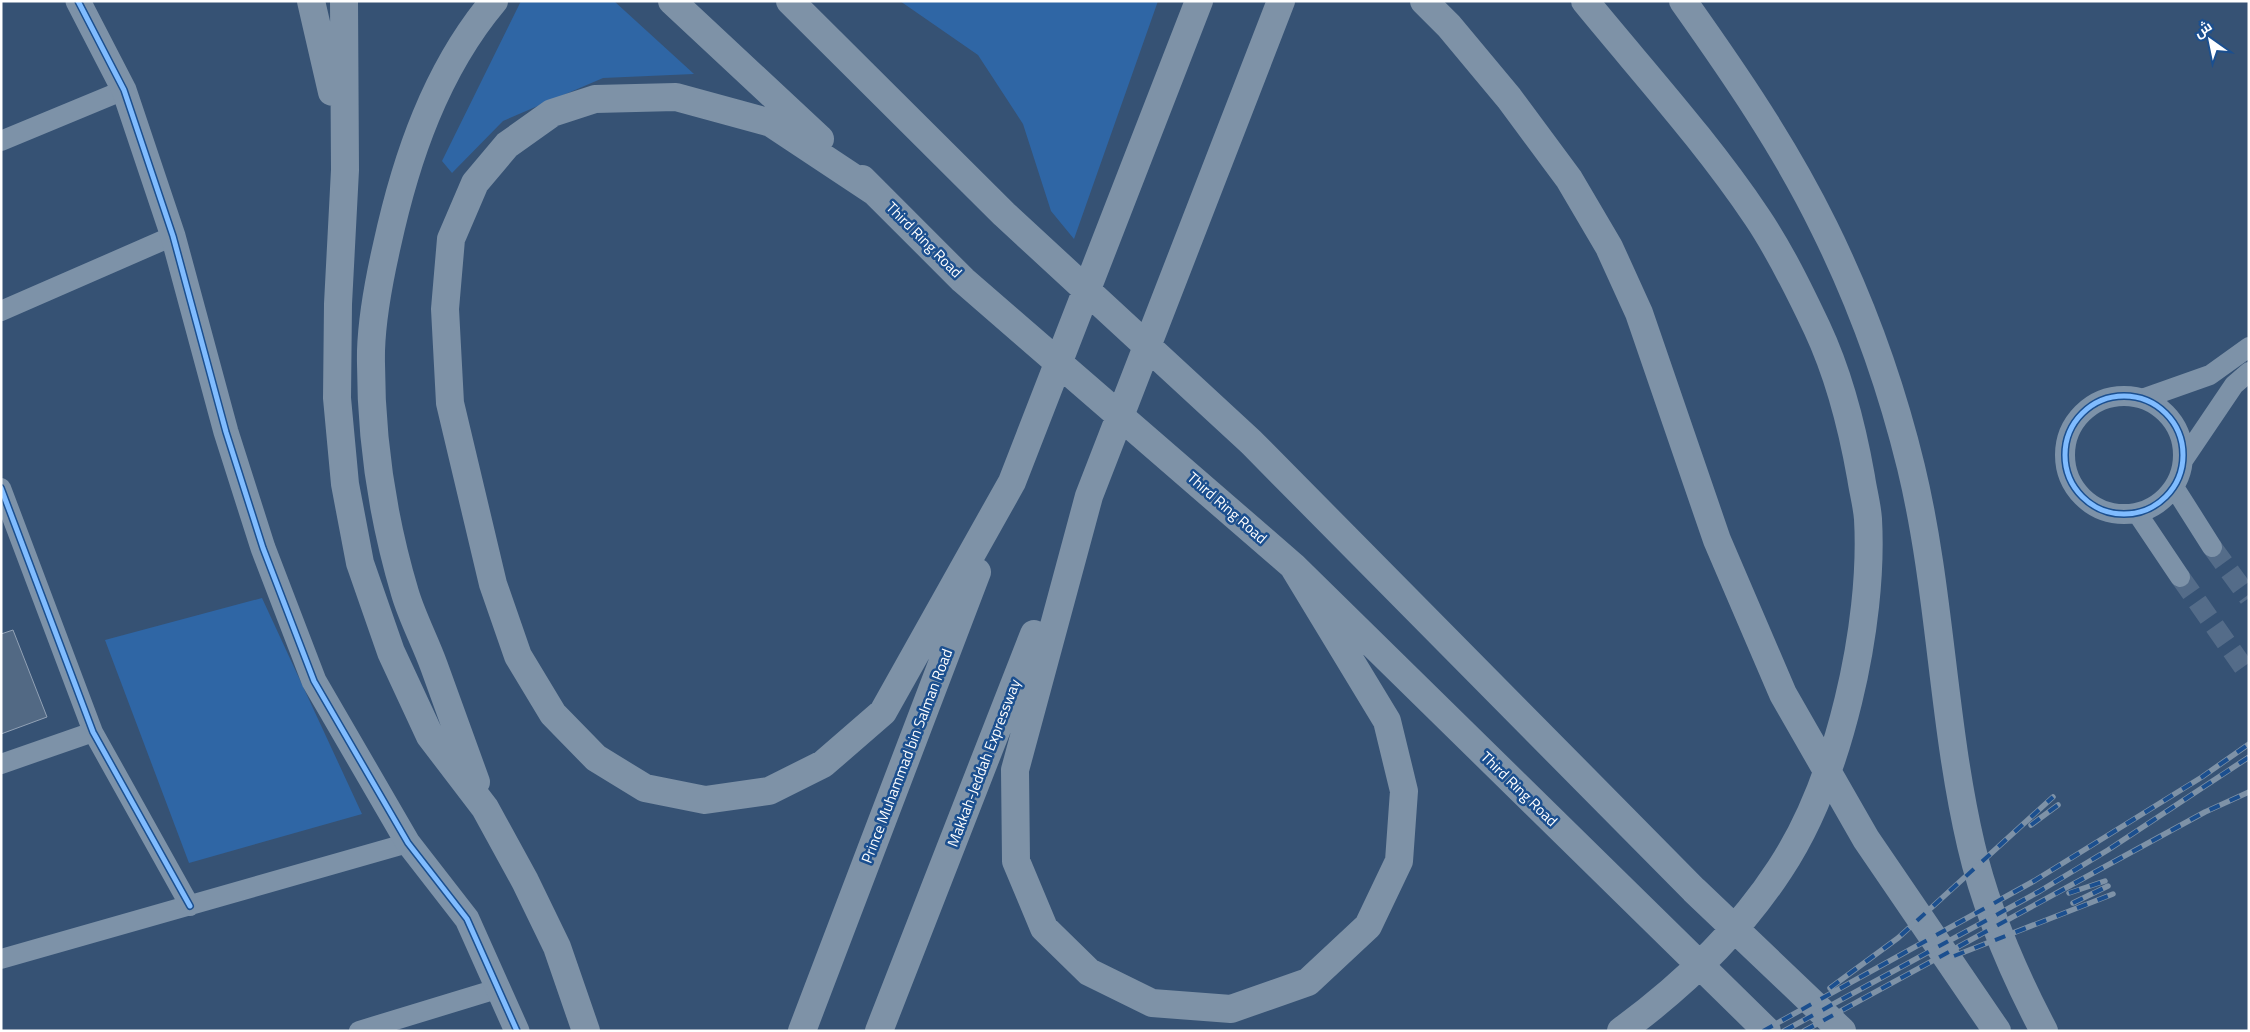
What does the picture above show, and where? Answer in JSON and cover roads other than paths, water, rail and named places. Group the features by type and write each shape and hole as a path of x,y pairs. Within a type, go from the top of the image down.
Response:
{"highway":[{"path":"311,1 328,69 345,170"},
{"path":"344,1 345,170 338,304 337,398 345,484 360,563 391,652 430,736 485,808 525,881 557,947 586,1031"},
{"name":"Third Ring Road","path":"672,1 875,192 963,280 1293,566 1767,1031"},
{"path":"790,1 1004,214 1251,442 1694,890 1842,1031"},
{"path":"875,192 771,123 676,97 595,99 552,113 507,145 475,183 451,239 445,309 450,403 493,584 518,656 553,714 596,758 645,788 705,800 769,791 823,764 883,712 1012,482 1199,1"},
{"path":"1281,1 1089,496 1015,770 1016,861 1044,928 1089,972 1152,1003 1231,1009 1308,982 1368,926 1400,861 1404,791 1386,721 1293,566"},
{"path":"1424,1 1449,26 1509,98 1570,179 1609,247 1639,313 1717,540 1783,694 1866,839 1997,1031"},
{"path":"1585,1 1685,122 1745,201 1757,217 1787,269 1818,329 1838,383 1857,455 1868,517 1867,568 1856,659 1843,721 1822,786 1807,820 1782,867 1754,906 1675,988 1621,1031"},
{"path":"1683,1 1731,69 1786,157 1824,226 1853,291 1882,372 1911,467 1927,553 1944,680 1971,845 1986,899 2006,951 2044,1031"},
{"path":"485,808 434,664 405,594 378,465 372,404 371,350 379,280 395,207 417,137 451,63 487,9"},
{"name":"Prince Muhammad bin Salman Road","path":"802,1031 1012,482"},
{"name":"Makkah-Jeddah Expressway","path":"879,1031 1089,496"}],"street":[{"path":"78,1 124,90 173,236 229,441 263,548 314,681 408,843 467,919 500,988 517,1031"},
{"path":"1,142 124,90"},
{"path":"1,311 173,236"},
{"path":"2145,398 2210,376 2249,347"},
{"path":"2184,459 2182,440 2174,422 2161,408 2145,398 2125,395 2105,398 2087,407 2073,422 2065,448 2064,461 2070,480 2081,497 2098,508 2117,514 2138,513 2152,508 2174,488 2184,459 2234,385 2249,372"},
{"path":"1,488 7,523 93,732 190,906"},
{"path":"2174,488 2212,547"},
{"path":"2138,513 2180,577"},
{"path":"1,764 93,732"},
{"path":"1,959 408,843"},
{"path":"360,1031 500,988"}],"tunnel":[{"path":"2212,547 2249,598"},
{"path":"2180,577 2249,675"}],"railway":[{"path":"1763,1031 2034,881 2202,777 2249,744"},
{"path":"1784,1031 2040,891 2108,850 2249,757"},
{"path":"1804,1031 2205,812 2249,792"},
{"path":"1830,988 1898,938 2053,797"},
{"path":"2031,825 2058,805"},
{"path":"2069,893 2105,881"},
{"path":"2073,903 2108,886"},
{"path":"1954,956 2113,894"}]}
